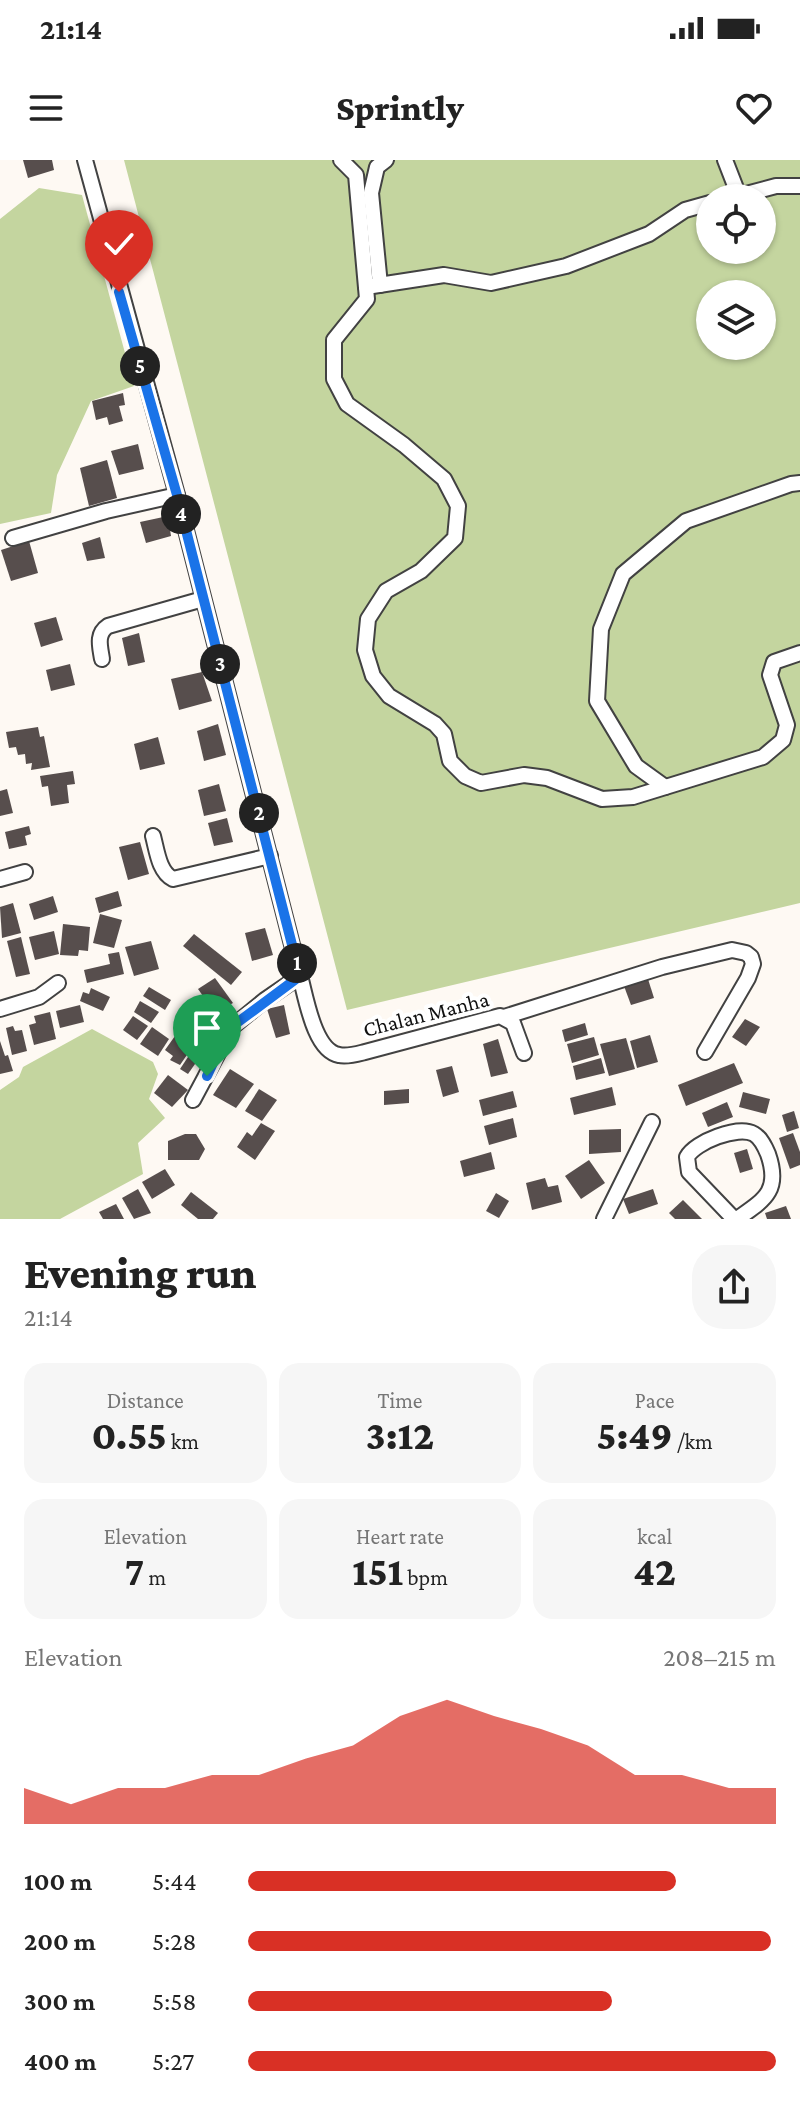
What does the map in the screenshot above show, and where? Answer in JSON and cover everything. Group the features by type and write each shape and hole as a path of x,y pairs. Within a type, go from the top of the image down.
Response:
{"street":[{"name":"Chalan Manha","path":"85,160 177,495 300,976 319,1038 326,1048 339,1055 365,1052 491,1017 504,1017 513,1023 524,1053"},
{"path":"341,160 356,175 373,286"},
{"path":"386,160 377,167 371,193 373,286 367,299 334,340 334,379 347,404 404,445 444,479 458,506 455,538 421,571 386,591 368,619 365,650 373,676 389,696 435,724 444,734 450,761 465,776 481,783 524,775 547,778 602,799 633,797 763,757 783,740 787,725 770,675 774,662 800,653"},
{"path":"725,160 731,184"},
{"path":"776,186 800,186"},
{"path":"373,286 444,275 491,283 566,266 649,234 685,210 696,207"},
{"path":"665,787 636,766 597,701 601,629 623,574 686,521 800,483"},
{"path":"13,538 106,511 177,495"},
{"path":"102,659 101,630 203,599"},
{"path":"153,836 162,868 173,879 270,856"},
{"path":"0,879 25,872"},
{"path":"504,1017 662,967 732,950 746,953 753,964 748,978 705,1052"},
{"path":"193,1100 230,1029 300,976"},
{"path":"0,1009 44,995 58,983"},
{"path":"604,1219 652,1122"},
{"path":"746,1131 763,1143 771,1165 773,1183 763,1199 736,1219 692,1175 686,1161 691,1150 705,1142 746,1131"}],"green space":[{"path":"124,160 800,160 800,903 347,1010"},
{"path":"39,188 82,195 134,386 91,401 57,475 51,513 0,524 0,219"},
{"path":"92,1029 153,1062 158,1074 149,1099 165,1118 138,1143 143,1174 60,1219 0,1219 0,1090 19,1077 23,1067"}],"building":[{"path":"23,160 52,160 54,170 28,178"},
{"path":"123,393 125,405 119,406 123,421 109,425 107,417 96,420 92,401"},
{"path":"138,444 144,469 119,475 111,451"},
{"path":"107,460 117,498 89,506 80,468"},
{"path":"168,516 171,536 146,543 140,522"},
{"path":"100,537 105,558 87,561 82,543"},
{"path":"29,541 38,573 11,581 1,550"},
{"path":"56,617 63,640 41,647 34,623"},
{"path":"139,633 145,662 128,666 122,638"},
{"path":"70,664 75,685 51,691 46,670"},
{"path":"202,672 212,701 179,710 171,679"},
{"path":"218,724 226,755 204,761 197,731"},
{"path":"38,727 40,737 44,736 50,767 31,770 32,763 26,764 25,754 18,755 16,747 9,748 6,732"},
{"path":"158,737 165,764 140,770 134,744"},
{"path":"73,771 75,784 67,785 69,803 51,806 48,786 42,787 40,776"},
{"path":"219,784 226,811 204,816 198,790"},
{"path":"7,789 13,813 0,816 0,791"},
{"path":"227,818 233,842 214,846 208,823"},
{"path":"29,826 31,834 25,836 27,845 9,849 5,832"},
{"path":"140,842 149,874 128,880 119,847"},
{"path":"118,891 122,906 99,913 95,898"},
{"path":"53,896 58,912 34,920 29,904"},
{"path":"13,903 21,933 2,938 0,907"},
{"path":"100,914 122,920 114,948 93,943"},
{"path":"63,924 90,927 88,951 79,950 78,956 60,955"},
{"path":"265,928 273,955 252,961 245,933"},
{"path":"54,931 59,954 35,960 29,937"},
{"path":"194,934 242,972 231,985 183,946"},
{"path":"21,937 30,974 16,977 7,941"},
{"path":"151,941 159,969 134,976 125,947"},
{"path":"119,952 124,974 87,983 84,970 110,964 108,954"},
{"path":"215,978 233,1003 215,1013 198,989"},
{"path":"648,979 654,998 631,1005 624,986"},
{"path":"149,987 171,1000 165,1010 143,996"},
{"path":"91,988 110,997 103,1011 80,1001 83,992 89,994"},
{"path":"140,1001 159,1012 151,1023 134,1012"},
{"path":"80,1005 84,1022 60,1028 56,1011"},
{"path":"284,1005 290,1034 276,1038 267,1009"},
{"path":"50,1012 56,1039 34,1045 29,1025 36,1023 34,1016"},
{"path":"133,1016 148,1026 137,1040 123,1030"},
{"path":"745,1019 760,1027 746,1046 732,1037"},
{"path":"585,1023 588,1035 565,1042 562,1030"},
{"path":"13,1026 15,1031 22,1030 27,1051 12,1055 6,1028"},
{"path":"152,1027 169,1039 158,1056 140,1044"},
{"path":"189,1029 200,1036 180,1065 170,1060 173,1056 165,1050 175,1036 182,1040"},
{"path":"650,1035 658,1062 637,1068 630,1041"},
{"path":"594,1037 599,1055 572,1063 567,1044"},
{"path":"626,1038 635,1069 609,1076 600,1044"},
{"path":"200,1039 209,1044 188,1074 180,1069"},
{"path":"498,1039 508,1073 491,1077 483,1044"},
{"path":"0,1041 13,1071 0,1074"},
{"path":"601,1058 605,1073 576,1080 573,1066"},
{"path":"734,1063 743,1083 686,1106 678,1085"},
{"path":"452,1066 459,1092 443,1097 436,1070"},
{"path":"230,1069 254,1084 236,1108 213,1095"},
{"path":"168,1075 188,1090 172,1107 154,1093"},
{"path":"612,1087 616,1105 574,1115 570,1098"},
{"path":"259,1089 277,1100 262,1121 245,1111"},
{"path":"409,1089 409,1103 384,1105 384,1091"},
{"path":"513,1091 517,1107 483,1116 479,1100"},
{"path":"743,1092 770,1099 766,1114 739,1107"},
{"path":"727,1102 733,1117 708,1127 702,1113"},
{"path":"794,1111 799,1128 787,1132 782,1115"},
{"path":"513,1118 517,1137 489,1145 484,1126"},
{"path":"261,1123 275,1131 255,1160 237,1147 247,1132 252,1136"},
{"path":"621,1129 621,1152 589,1154 589,1130"},
{"path":"793,1133 800,1152 800,1165 790,1169 779,1138"},
{"path":"185,1134 196,1134 205,1149 199,1160 168,1160 168,1141"},
{"path":"747,1149 753,1169 740,1173 734,1153"},
{"path":"491,1152 495,1169 464,1177 460,1161"},
{"path":"589,1160 605,1183 581,1199 565,1176"},
{"path":"165,1169 175,1185 152,1199 142,1182"},
{"path":"545,1178 548,1187 558,1185 562,1202 532,1210 526,1183"},
{"path":"138,1189 151,1213 134,1219 122,1198"},
{"path":"653,1189 658,1204 629,1214 623,1199"},
{"path":"191,1192 218,1213 213,1219 198,1219 181,1205"},
{"path":"496,1193 509,1201 499,1218 486,1211"},
{"path":"683,1200 702,1219 675,1219 669,1213"},
{"path":"116,1204 124,1219 103,1219 99,1212"},
{"path":"786,1206 791,1219 767,1219 765,1213"}],"route":[{"path":"119,292 177,495 300,976 230,1029 207,1076"}]}
